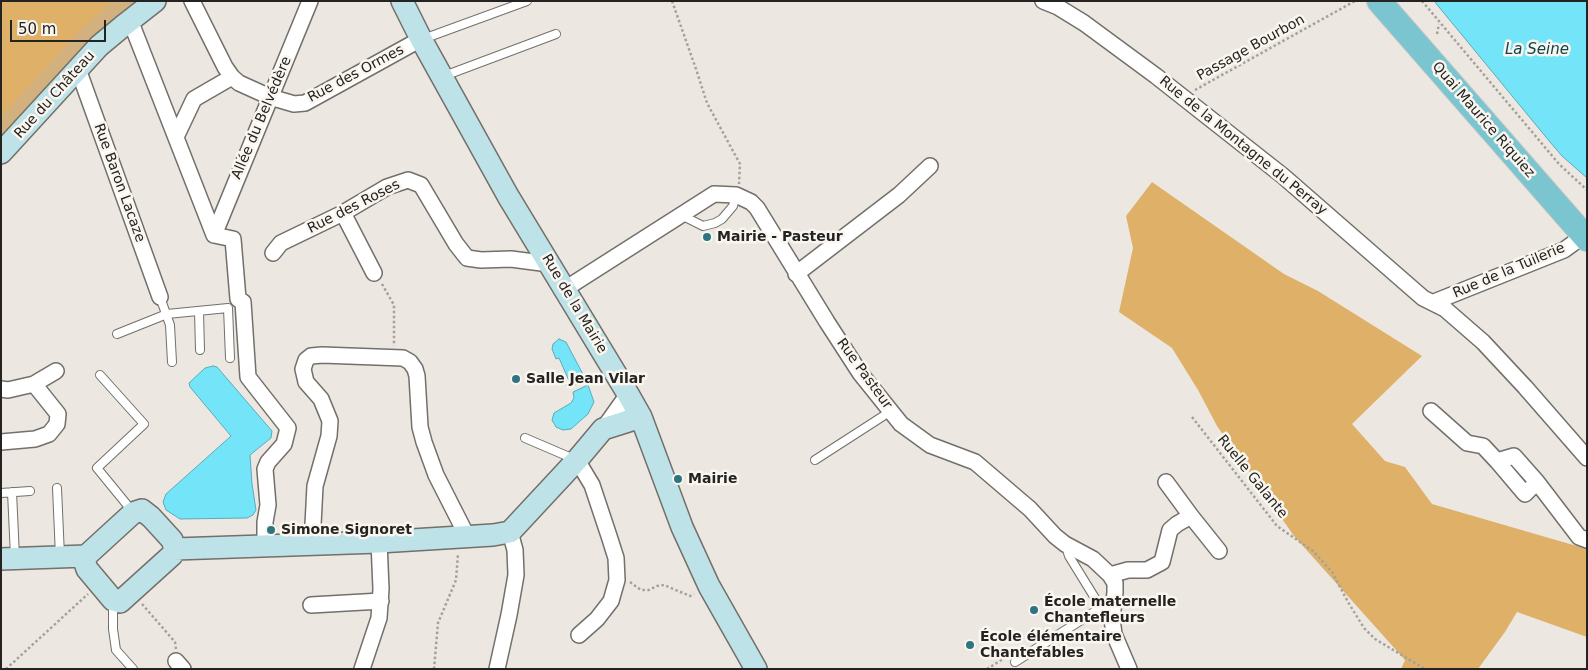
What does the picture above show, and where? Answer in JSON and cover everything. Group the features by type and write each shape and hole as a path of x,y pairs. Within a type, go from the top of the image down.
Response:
{"main road":[{"name":"Quai Maurice Riquiez","path":"1379,1 1584,236"}],"street":[{"name":"Rue du Château","path":"1,152 99,46 155,1"},
{"name":"Rue des Ormes","path":"192,1 225,67 232,77 239,83 270,97 294,104 305,103 421,39"},
{"name":"Allée du Belvédère","path":"214,235 310,1"},
{"name":"Rue de la Mairie","path":"402,1 508,196 641,418 682,527 708,586 756,669"},
{"name":"Rue de la Montagne du Perray","path":"1043,1 1058,7 1084,23 1142,66 1283,176 1423,298 1434,302 1483,342 1587,458"},
{"path":"130,20 214,235 233,239 238,299 243,302 248,377 288,428 284,444 264,468 268,505 265,546"},
{"name":"Rue Baron Lacaze","path":"78,69 160,297"},
{"path":"176,137 194,99 232,77"},
{"path":"796,274 899,195 930,166"},
{"name":"Rue des Roses","path":"273,253 281,243 343,213 386,188 408,180 421,185 456,244 468,258 481,260 511,259 549,264"},
{"path":"565,289 714,194 736,195"},
{"name":"Rue Pasteur","path":"736,195 751,202 757,208 796,274 860,373 901,424 930,445 975,462 1030,509 1055,536 1065,544 1093,558 1110,575"},
{"path":"343,213 374,273"},
{"name":"Rue de la Tuilerie","path":"1434,302 1564,250 1584,236"},
{"path":"312,544 315,486 329,436 330,421 321,400 306,382 303,369 306,360 311,356 322,355 403,358 410,362 415,369 420,427 424,442 461,537"},
{"path":"1,389 8,390 34,384 56,371"},
{"path":"1,442 35,439 49,434 57,424 58,414 34,384"},
{"path":"174,549 379,542 510,532 604,429 628,394"},
{"path":"1431,411 1467,443 1483,446 1497,461 1514,456 1537,482 1579,537 1587,540"},
{"path":"604,429 641,418"},
{"path":"577,460 592,485 616,558 617,580 611,601 597,619 579,635"},
{"path":"1166,482 1219,551"},
{"path":"142,510 151,516 172,540 174,549 172,555 122,596 99,584 87,569 85,563 86,556 133,513 142,510"},
{"path":"1129,669 1114,634 1107,611 1115,592 1115,583 1110,575 1128,570 1147,570 1162,562 1170,530 1191,516"},
{"path":"497,669 516,575 515,550 510,532"},
{"path":"362,669 379,618 381,602 379,542"},
{"path":"8,559 86,556"},
{"path":"311,605 381,602"}],"lane":[{"path":"421,39 527,1"},
{"path":"442,77 556,34"},
{"path":"681,215 703,226 715,223 722,219 733,206 736,195"},
{"path":"160,297 170,325 172,362"},
{"path":"117,334 167,314 228,308 230,358"},
{"path":"199,311 200,350"},
{"path":"100,375 144,424 97,468 133,513"},
{"path":"815,460 891,412"},
{"path":"525,438 577,460"},
{"path":"57,488 60,557"},
{"path":"1,493 30,491"},
{"path":"8,559 12,492"},
{"path":"1015,662 1107,611 1069,556 1065,544"},
{"path":"122,596 113,629 116,650 133,669"}],"path":[{"path":"672,1 706,103 740,164 740,178 736,195"},
{"name":"Passage Bourbon","path":"1182,98 1355,1"},
{"path":"1422,1 1559,164 1587,190"},
{"path":"1437,34 1440,23"},
{"path":"374,273 378,275 394,305 394,358"},
{"name":"Ruelle Galante","path":"1192,417 1277,526 1313,551 1332,572 1364,628 1375,639 1425,669"},
{"path":"434,669 438,623 456,580 461,537"},
{"path":"617,580 630,582 641,590 649,590 664,585 690,596 708,586"},
{"path":"6,669 99,584"},
{"path":"122,596 175,642 180,665"}],"shaded area":[{"path":"1,1 149,1 1,148"},
{"path":"1,1 113,1 83,27 1,117"},
{"path":"1152,182 1284,274 1318,291 1422,356 1352,424 1385,461 1405,467 1432,504 1587,549 1587,637 1517,612 1478,669 1401,669 1405,660 1294,536 1217,426 1198,390 1172,348 1119,312 1133,248 1126,216"}],"water":[{"name":"La Seine","path":"1434,1 1587,1 1587,178 1562,156"},
{"path":"559,339 566,342 586,380 568,388 566,385 570,383 559,358 556,359 552,349 553,344"},
{"path":"217,367 272,431 271,438 250,455 256,510 253,515 247,518 180,519 166,510 163,502 166,494 231,436 190,387 189,383 205,368"},
{"path":"588,385 594,402 588,414 571,429 563,430 556,427 552,420 554,413 571,403 574,398 573,392"}],"place":[{"name":"Mairie - Pasteur","path":"707,237"},
{"name":"Salle Jean Vilar","path":"516,379"},
{"name":"Mairie","path":"678,479"},
{"name":"Simone Signoret","path":"271,530"},
{"name":"École maternelle Chantefleurs","path":"1034,610"},
{"name":"École élémentaire Chantefables","path":"970,645"}]}
